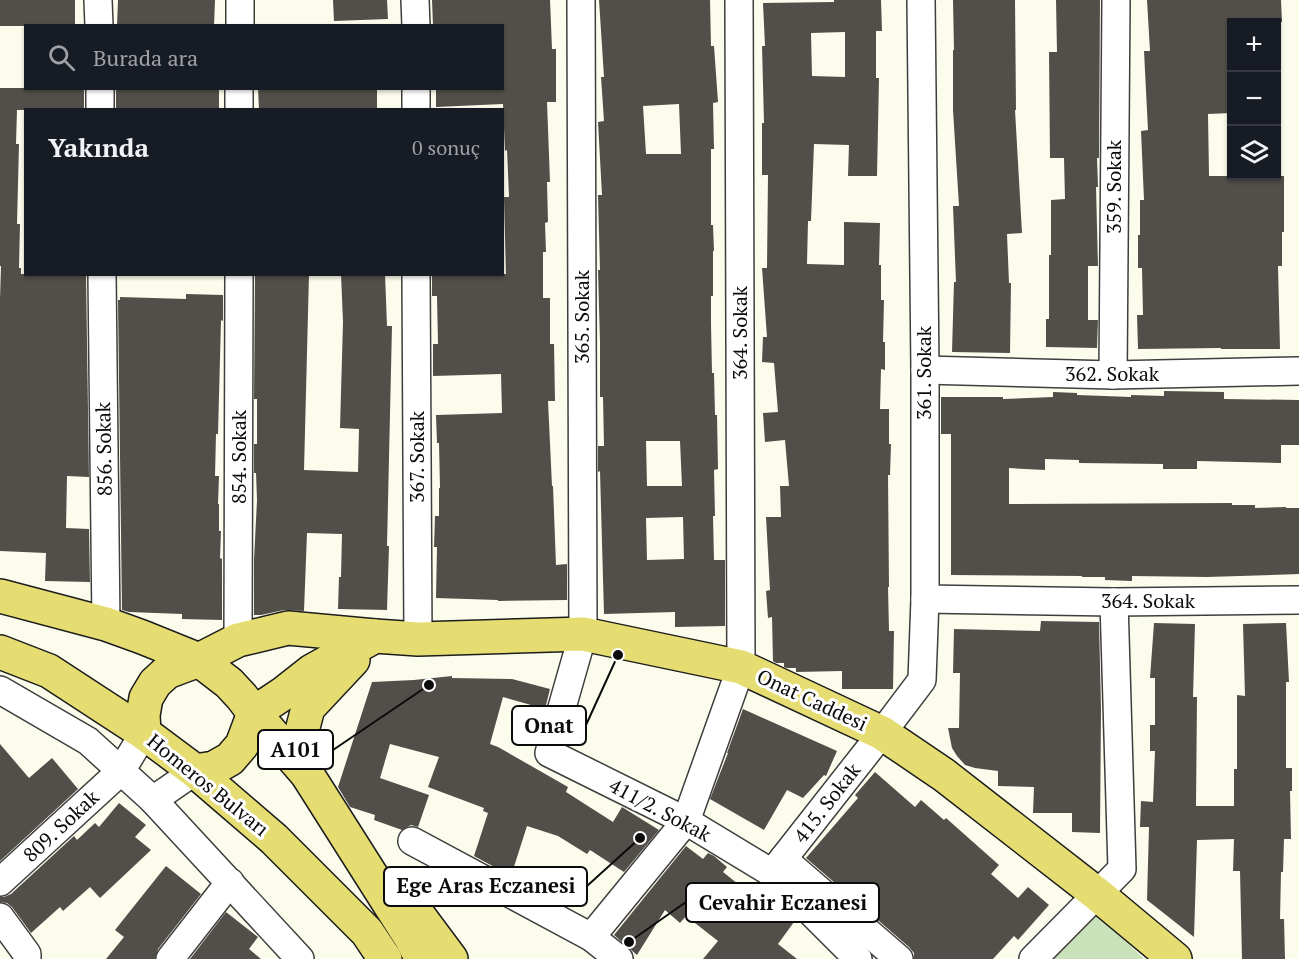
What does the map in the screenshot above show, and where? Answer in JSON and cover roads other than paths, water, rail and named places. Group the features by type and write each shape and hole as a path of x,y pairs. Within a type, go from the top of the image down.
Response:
{"main road":[{"path":"12,598 106,624 199,660 228,683 307,774 422,959"},
{"name":"Onat Caddesi","path":"144,733 143,715 147,698 155,683 167,672 199,660 238,640 288,628 418,639 583,634 741,667 882,733 944,775 1097,894 1175,959"},
{"path":"195,771 214,768 230,759 242,745 254,713 312,671 375,636"},
{"path":"307,774 301,735 308,708 375,636"},
{"name":"Homeros Bulvarı","path":"0,652 50,671 144,733 195,771 274,839 367,932 385,959"},
{"path":"343,831 423,920 451,959"}],"street":[{"path":"98,0 99,24"},
{"path":"240,0 240,24"},
{"path":"416,0 416,24"},
{"name":"365. Sokak","path":"581,0 583,634"},
{"name":"364. Sokak","path":"591,937 686,821 741,667 739,0"},
{"name":"361. Sokak","path":"882,733 922,680 925,599 921,0"},
{"name":"359. Sokak","path":"1113,375 1116,0"},
{"path":"100,90 100,108"},
{"path":"239,108 240,90"},
{"path":"416,90 416,108"},
{"name":"856. Sokak","path":"102,276 106,624"},
{"name":"854. Sokak","path":"238,640 239,276"},
{"name":"367. Sokak","path":"416,276 418,639"},
{"name":"362. Sokak","path":"924,370 1113,375 1299,371"},
{"name":"364. Sokak","path":"925,599 1114,602 1299,600"},
{"path":"1033,959 1122,869 1114,602"},
{"name":"411/2. Sokak","path":"583,634 549,753 777,866 858,959"},
{"path":"2,694 88,741 153,800 300,959"},
{"name":"809. Sokak","path":"0,882 121,771 144,733"},
{"name":"415. Sokak","path":"777,866 882,733"},
{"path":"153,800 195,771"},
{"path":"412,841 591,937 619,959"},
{"path":"777,866 899,959"},
{"path":"170,959 230,882"},
{"path":"0,917 27,954 27,959"}],"place":[{"name":"Onat","path":"618,655"},
{"name":"A101","path":"429,685"},
{"name":"Ege Aras Eczanesi","path":"640,838"},
{"name":"Cevahir Eczanesi","path":"629,942"}]}
